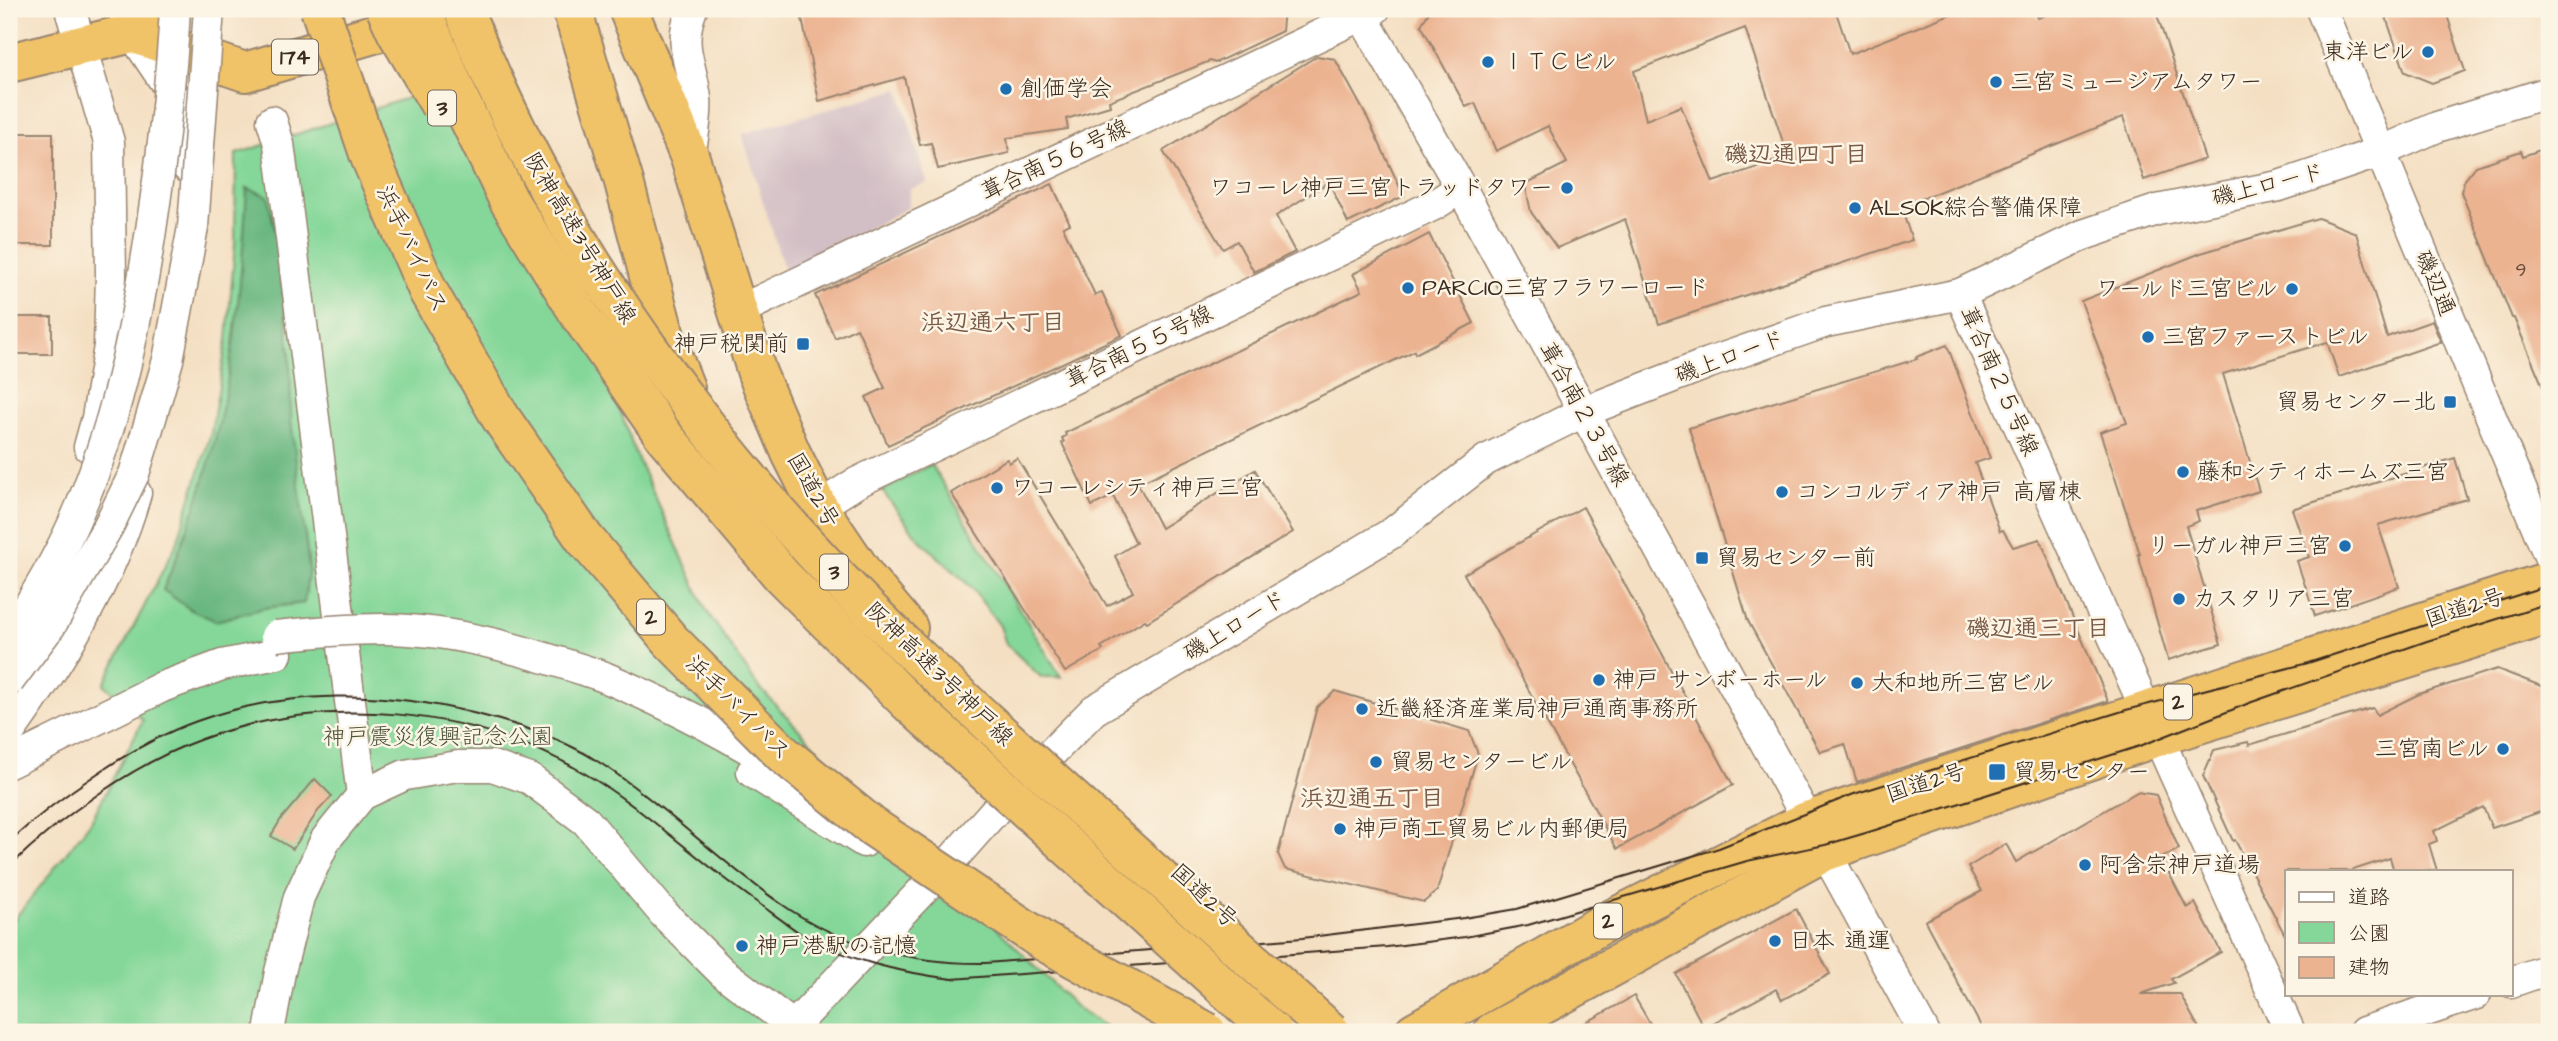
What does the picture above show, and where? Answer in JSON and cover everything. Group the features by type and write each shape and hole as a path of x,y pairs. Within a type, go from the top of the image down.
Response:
{"highway":[{"path":"9,64 80,47 128,21 187,9"},
{"name":"浜手バイパス","path":"306,9 358,161 416,297 490,426 573,545 662,649 727,720 811,800 1043,941 1207,1032"},
{"name":"浜手バイパス","path":"320,9 370,157 423,279 501,418 584,538 671,641 783,754 868,834 961,910 1155,1032"},
{"name":"3","path":"386,9 397,33 442,108 509,201"},
{"name":"阪神高速3号神戸線","path":"421,9 460,101 509,201 581,317 664,436 782,576 919,713 1273,1032"},
{"name":"174","path":"128,21 245,72 461,9"},
{"name":"阪神高速3号神戸線","path":"461,9 543,181 613,299 679,392 763,496 857,597 959,696 1331,1032"},
{"path":"572,9 624,183 666,340 707,440 748,517 801,593 877,681 963,772 1256,1032"},
{"name":"国道2号","path":"628,9 690,158 736,312 772,409 818,507 866,578 902,622 1352,1032"},
{"name":"国道2号","path":"1414,1032 1604,923 1815,837 2152,724 2549,581"},
{"name":"国道2号","path":"2152,724 2549,615"},
{"name":"国道2号","path":"1493,1032 1815,837"}],"street":[{"path":"9,629 49,555 77,485 97,418 109,346 109,142 70,9"},
{"path":"9,637 46,578 74,522 116,403 140,294 158,181 175,9"},
{"path":"9,681 51,625 104,535 134,474 168,360 193,227 209,9"},
{"path":"690,158 697,101 684,46 686,24 692,9"},
{"name":"磯辺通","path":"2321,9 2549,556"},
{"name":"葺合南２３号線","path":"1364,11 1924,1032"},
{"name":"葺合南５６号線","path":"736,312 1364,11"},
{"path":"9,733 76,632 106,572 132,508 163,379 182,248 189,154 183,109 128,21"},
{"name":"磯上ロード","path":"797,1030 1000,804 1094,710 1392,533 1486,460 1583,412 1709,363 1826,322 1960,294 2083,235 2157,210 2279,186 2380,152 2437,127 2549,92"},
{"path":"272,121 279,144 362,795"},
{"name":"葺合南５５号線","path":"818,507 856,483 1434,205 1461,188"},
{"name":"葺合南２５号線","path":"1960,294 2290,1032"},
{"path":"9,743 155,670 215,648 276,636 326,631 385,629 441,634 498,645 602,676 650,696 774,764 868,834"},
{"path":"9,763 162,687 222,665 277,654 388,646 438,651 493,661 596,693 689,736 868,834"},
{"path":"269,1032 280,972 299,897 326,839 362,795 405,775 458,766 492,766 530,779 586,821 664,914 722,972 797,1030"},
{"path":"2512,982 2549,969"},
{"path":"2364,1032 2470,996"}],"shaded area":[{"path":"899,89 927,183 910,189 908,208 785,272 742,134"}],"green space":[{"name":"神戸震災復興記念公園","path":"505,66 577,291 636,455 706,610 757,685 824,756 1075,1006 1113,1032 9,1032 9,926 90,823 143,720 104,684 177,543 211,433 227,340 235,244 236,154"},
{"path":"247,188 268,196 278,246 290,353 291,420 309,568 304,603 264,608 216,621 191,610 163,590 201,490 224,398 237,309"},
{"path":"931,464 1061,677 1041,677 1006,644 1000,626 971,587 920,540 882,491"}],"building":[{"name":"創価学会","path":"800,9 1284,9 1282,31 1215,63 1210,61 1109,101 1110,106 1066,119 1068,129 1007,138 1009,153 938,169 931,143 920,145 904,77 819,101"},
{"path":"1431,9 1835,9 1850,54 1963,9 2034,9 2038,18 2061,9 2155,9 2205,159 2144,180 2123,117 1901,207 1912,240 1659,324 1625,219 1557,248 1531,212 1525,184 1567,163 1548,126 1496,151 1475,103 1466,107 1421,25","holes":["1745,28 1788,157 1713,182 1681,106 1646,120 1634,71"]},
{"name":"東洋ビル","path":"2383,9 2445,9 2465,71 2432,83 2405,72"},
{"path":"1317,56 1335,59 1368,119 1404,196 1348,223 1329,182 1276,216 1295,252 1254,272 1237,241 1223,249 1163,151"},
{"path":"9,133 53,133 53,245 9,245"},
{"path":"2549,147 2549,401 2461,192 2464,181 2476,166 2521,151 2523,156"},
{"path":"1052,184 1070,224 1063,227 1095,295 1102,292 1122,335 888,445 866,397 885,388 857,328 835,338 815,295"},
{"path":"2318,218 2356,233 2387,337 2432,321 2441,342 2339,377 2327,342 2223,374 2259,491 2196,511 2199,521 2186,526 2221,644 2168,660 2140,554 2100,432 2127,423 2081,301 2201,253"},
{"name":"ワコーレシティ神戸三宮","path":"1429,234 1474,323 1415,354 1414,351 1138,484 1161,528 1255,470 1293,532 1147,622 1145,620 1101,647 1103,650 1065,672 951,493 1007,459 1009,463 1017,458 1107,606 1133,592 1115,556 1136,543 1113,496 1092,506 1062,443 1065,433 1362,291 1353,274"},
{"path":"9,317 52,317 52,354 9,354"},
{"path":"1947,345 1990,458 1975,463 2000,531 2003,530 2013,547 2040,539 2108,701 1857,782 1845,744 1820,752 1748,621 1689,428 1917,359 1916,357"},
{"name":"リーガル神戸三宮","path":"2455,458 2467,499 2378,525 2399,587 2315,616 2297,561 2309,557 2292,509"},
{"name":"神戸 サンボーホール","path":"1583,507 1733,785 1617,849 1464,574"},
{"path":"2497,669 2549,689 2549,809 2492,828 2483,807 2434,831 2437,841 2429,844 2437,870 2394,870 2390,858 2353,870 2285,870 2285,935 2235,840 2233,841 2203,776 2214,750 2248,742 2249,745 2373,708 2377,715 2419,694"},
{"path":"1335,691 1469,731 1478,754 1437,891 1424,902 1285,869 1278,854 1317,707"},
{"path":"315,779 332,796 318,811 293,849 271,836 281,819"},
{"path":"2137,792 2156,795 2179,849 2161,858 2187,908 2195,903 2221,952 2171,979 2174,983 2141,994 2180,994 2201,1032 1984,1032 1925,921 1982,891 1968,867 2006,844 2016,862"},
{"name":"日本 通運","path":"1796,909 1830,974 1782,1000 1776,989 1704,1028 1676,974"},
{"path":"1634,996 1655,1032 1569,1032"}],"tram line":[{"path":"9,842 98,773 148,743 197,721 266,703 301,698 372,697 407,700 477,714 567,744 619,775 780,903 828,931 878,950 932,960 986,963 1302,938 1517,909 1719,848 1854,794 2126,710 2308,663 2549,585"},
{"path":"9,867 51,829 100,793 151,762 202,739 249,725 298,716 397,714 446,721 494,734 540,751 584,773 629,803 724,878 801,934 837,951 893,969 952,979 1387,947 1465,937 1528,925 1747,861 1825,845 1869,832 2140,746 2252,702 2427,641 2549,603"}],"place":[{"name":"東洋ビル","path":"2428,52"},
{"name":"ＩＴＣビル","path":"1488,62"},
{"name":"三宮ミュージアムタワー","path":"1996,82"},
{"name":"創価学会","path":"1006,89"},
{"name":"ワコーレ神戸三宮トラッドタワー","path":"1567,188"},
{"name":"ALSOK綜合警備保障","path":"1855,208"},
{"name":"PARCIO三宮フラワーロード","path":"1408,288"},
{"name":"ワールド三宮ビル","path":"2292,289"},
{"name":"三宮ファーストビル","path":"2148,337"},
{"name":"神戸税関前","path":"803,344"},
{"name":"貿易センター北","path":"2450,402"},
{"name":"藤和シティホームズ三宮","path":"2183,472"},
{"name":"ワコーレシティ神戸三宮","path":"997,488"},
{"name":"コンコルディア神戸 高層棟","path":"1782,492"},
{"name":"リーガル神戸三宮","path":"2345,546"},
{"name":"貿易センター前","path":"1702,558"},
{"name":"カスタリア三宮","path":"2179,599"},
{"name":"神戸 サンボーホール","path":"1599,680"},
{"name":"大和地所三宮ビル","path":"1857,683"},
{"name":"近畿経済産業局神戸通商事務所","path":"1362,709"},
{"name":"三宮南ビル","path":"2503,749"},
{"name":"貿易センタービル","path":"1376,762"},
{"name":"貿易センター","path":"1997,772"},
{"name":"神戸商工貿易ビル内郵便局","path":"1340,829"},
{"name":"阿含宗神戸道場","path":"2085,865"},
{"name":"日本 通運","path":"1775,941"},
{"name":"神戸港駅の記憶","path":"742,946"}],"district":[{"name":"磯辺通四丁目","path":"1796,155"},
{"name":"浜辺通六丁目","path":"993,323"},
{"name":"磯辺通三丁目","path":"2038,629"},
{"name":"浜辺通五丁目","path":"1372,799"}]}
